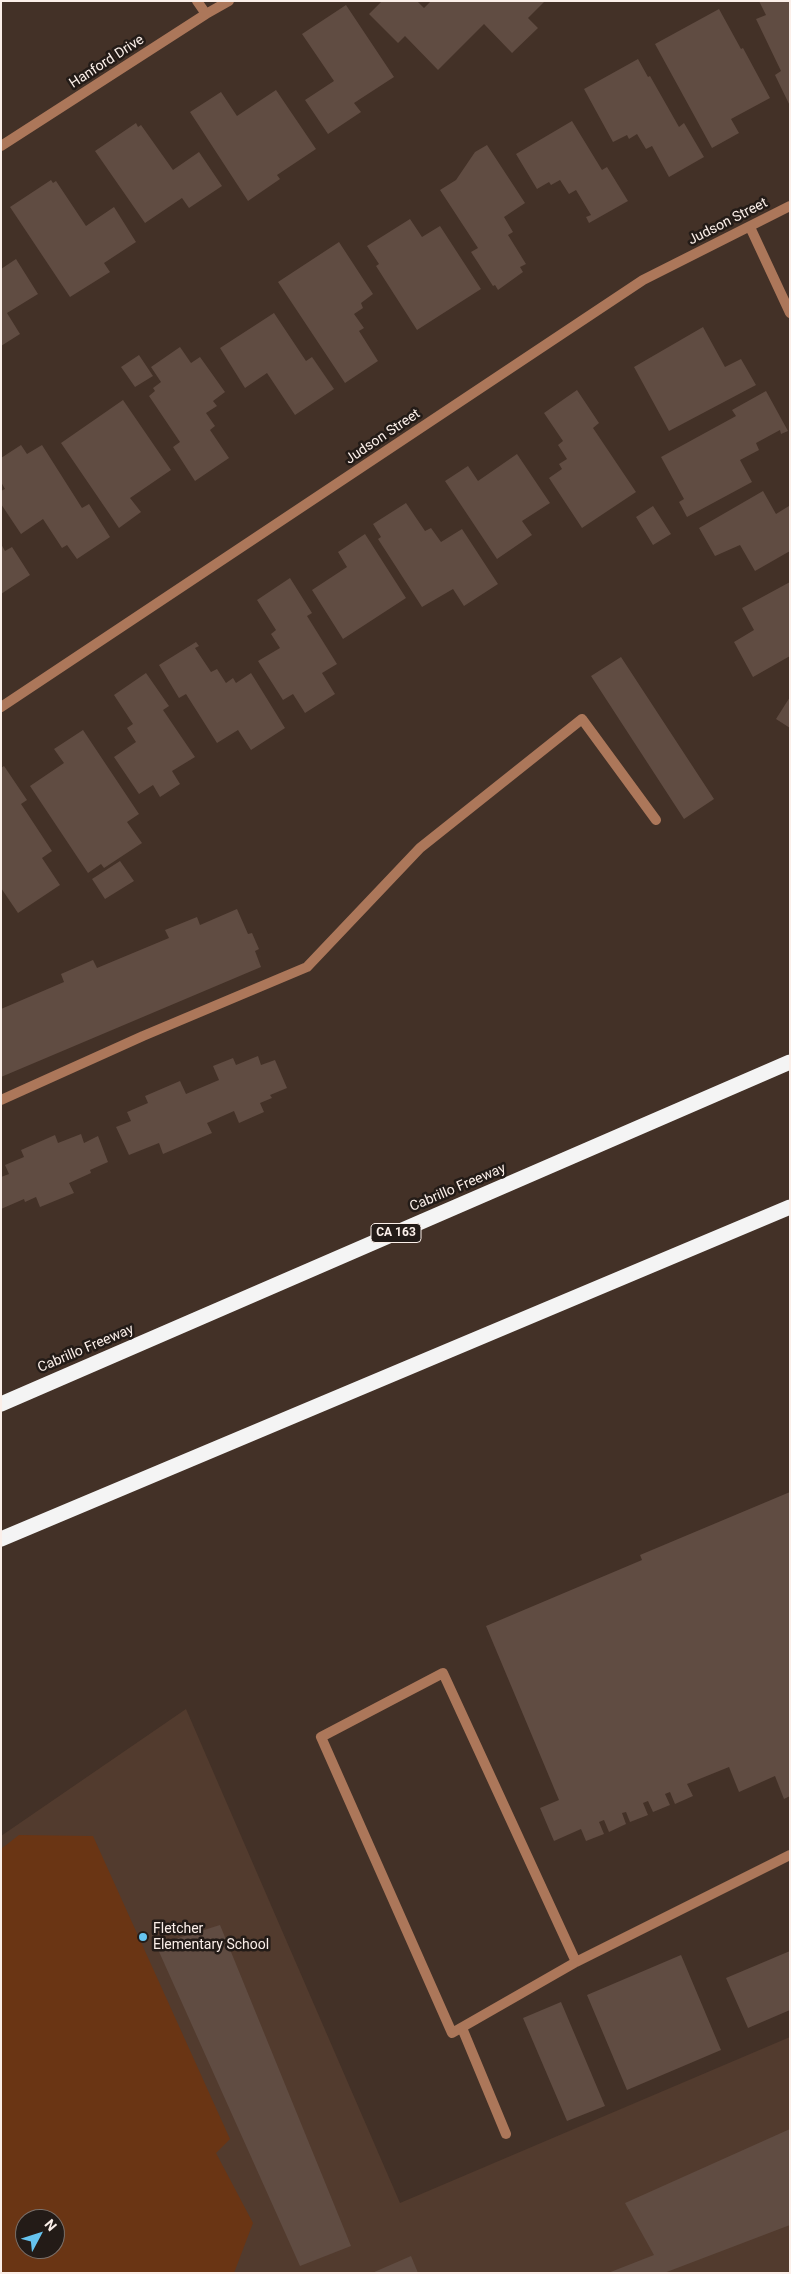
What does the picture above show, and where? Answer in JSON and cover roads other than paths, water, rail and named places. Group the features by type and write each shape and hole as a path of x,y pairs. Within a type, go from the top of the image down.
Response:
{"highway":[{"name":"Cabrillo Freeway","path":"1,1404 790,1062"},
{"path":"1,1539 790,1207"}],"street":[{"path":"197,1 206,14"},
{"name":"Hanford Drive","path":"1,146 229,1"},
{"name":"Judson Street","path":"1,707 643,280 790,206"},
{"path":"750,227 790,313"},
{"path":"1,1100 142,1036 307,967 420,848 582,719 656,820"},
{"path":"576,1962 442,1673 321,1737 452,2033 576,1962 790,1855"},
{"path":"462,2028 506,2134"}],"place":[{"name":"Fletcher Elementary School","path":"143,1937"}]}
